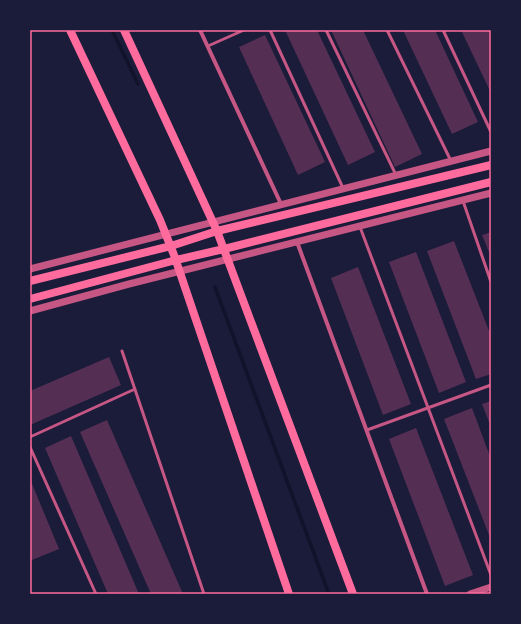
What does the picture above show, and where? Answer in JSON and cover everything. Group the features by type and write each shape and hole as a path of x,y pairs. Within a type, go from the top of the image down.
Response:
{"main road":[{"path":"70,30 171,246 288,594"},
{"path":"124,30 213,222 224,249 353,594"},
{"path":"30,282 171,246 217,232 491,165"},
{"path":"30,299 176,260 491,182"}],"street":[{"path":"200,30 282,204"},
{"path":"30,269 491,151"},
{"path":"30,311 129,284 491,193"},
{"path":"297,242 427,594"},
{"path":"470,594 491,587"}],"lane":[{"path":"208,46 244,30"},
{"path":"270,30 343,188"},
{"path":"326,30 396,175"},
{"path":"387,30 451,161"},
{"path":"443,30 491,132"},
{"path":"462,200 491,282"},
{"path":"360,226 491,575"},
{"path":"122,351 204,594"},
{"path":"366,430 491,385"},
{"path":"30,437 135,389"},
{"path":"30,447 96,594"}],"building":[{"path":"285,30 317,30 375,152 348,165"},
{"path":"331,30 363,30 422,154 395,167"},
{"path":"403,30 435,30 478,122 452,134"},
{"path":"461,30 491,30 491,93"},
{"path":"265,35 325,162 298,175 239,47"},
{"path":"491,232 491,257 482,235"},
{"path":"454,241 491,336 491,374 476,379 427,251"},
{"path":"416,252 466,382 439,393 389,262"},
{"path":"358,267 411,404 383,415 331,278"},
{"path":"109,357 121,385 30,425 30,391"},
{"path":"491,401 491,427 482,404"},
{"path":"472,408 491,459 491,540 444,419"},
{"path":"107,420 183,594 151,594 80,432"},
{"path":"416,428 473,575 445,586 389,439"},
{"path":"71,436 139,594 108,594 45,448"},
{"path":"30,479 59,549 32,560 30,555"}],"waterway":[{"path":"112,30 138,84"},
{"path":"215,287 329,594"}]}
